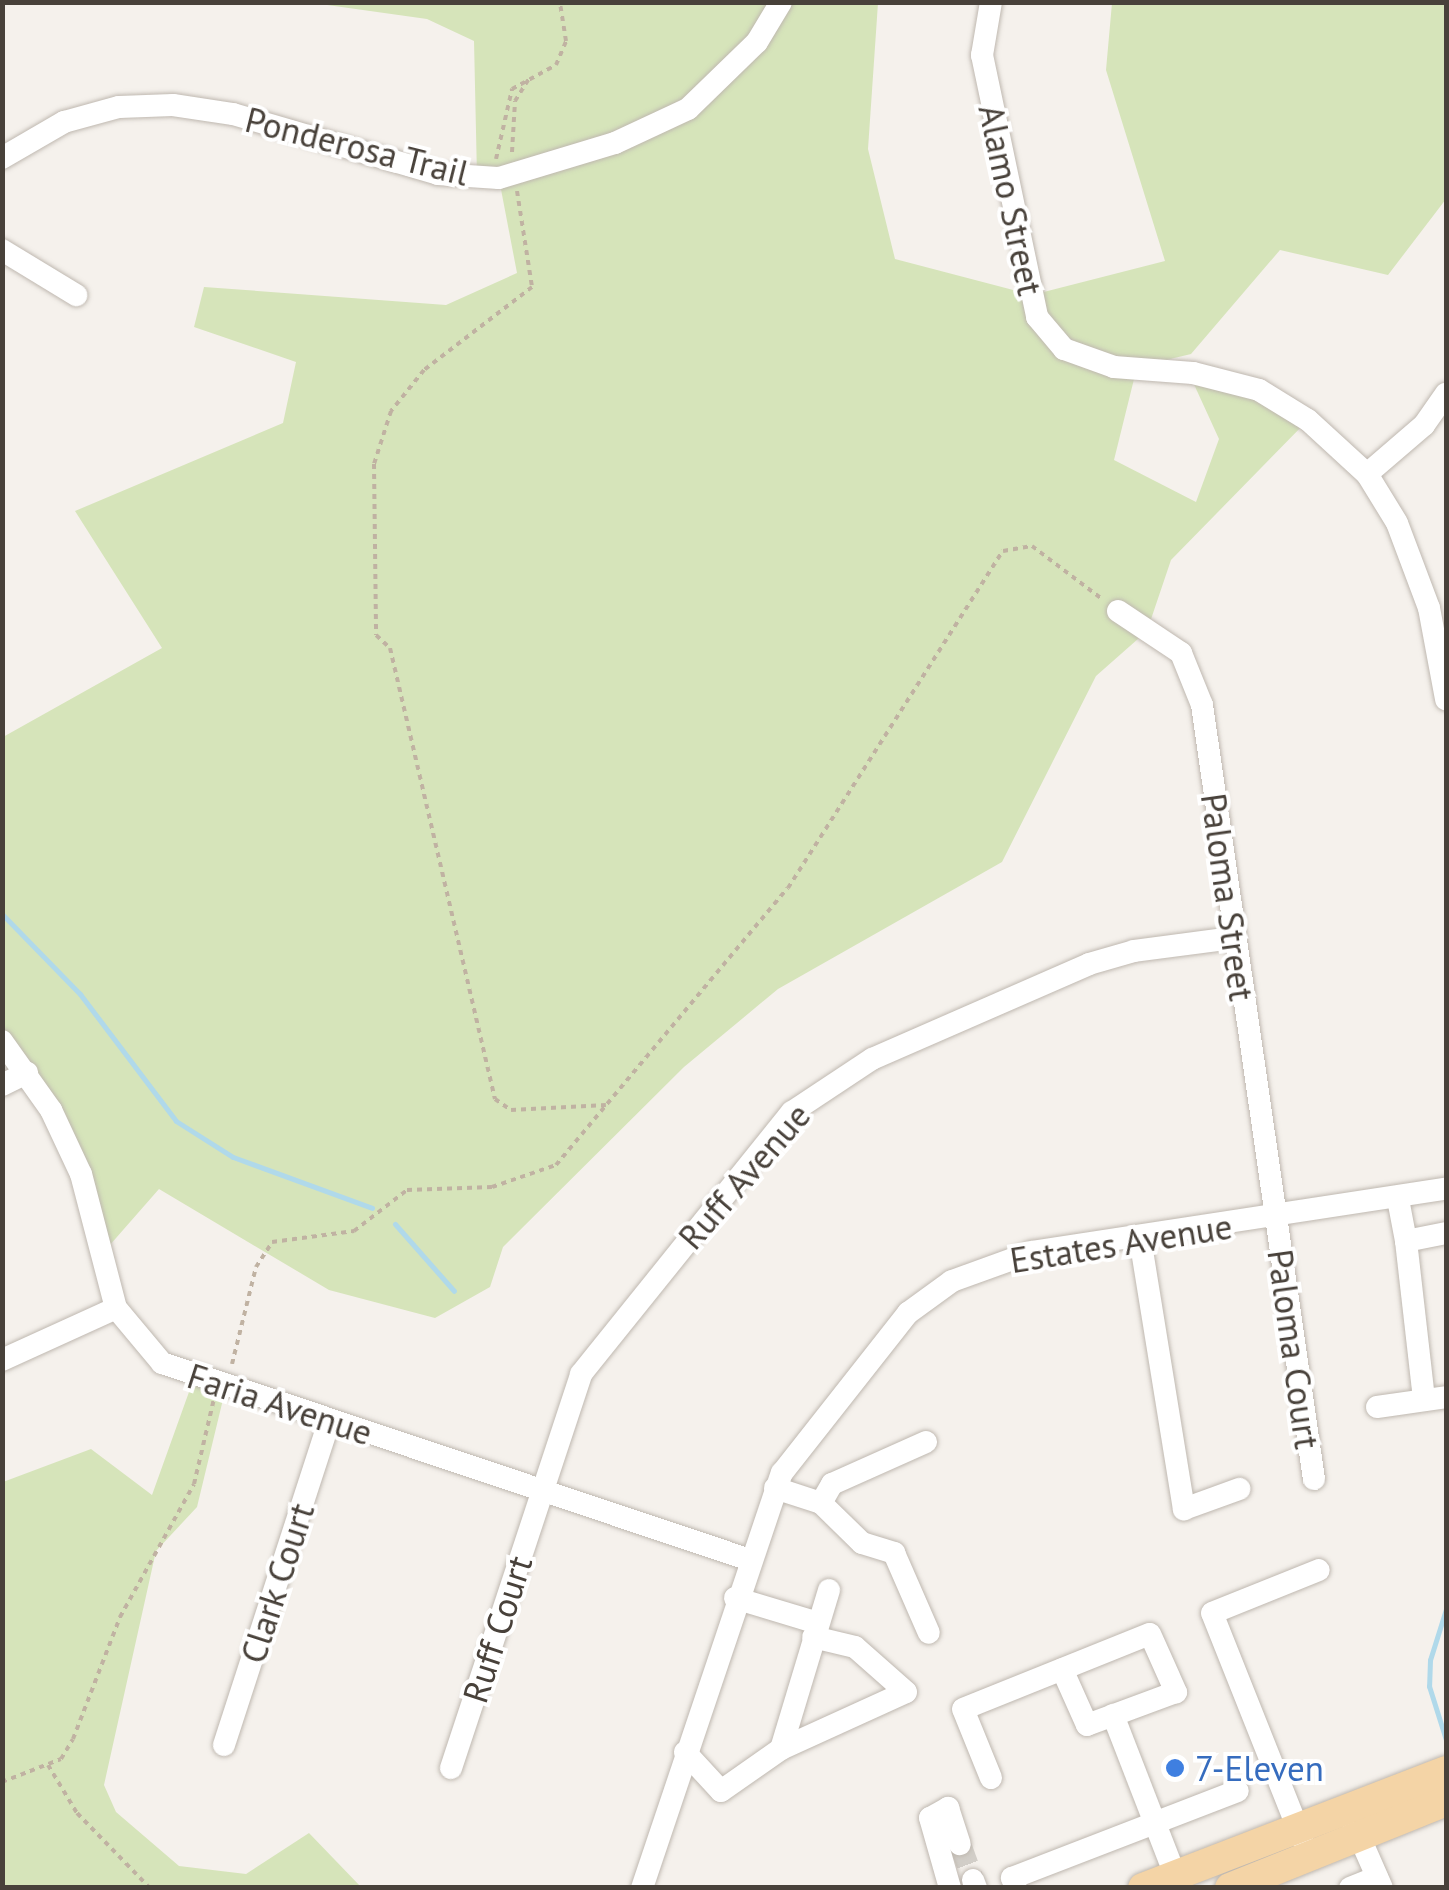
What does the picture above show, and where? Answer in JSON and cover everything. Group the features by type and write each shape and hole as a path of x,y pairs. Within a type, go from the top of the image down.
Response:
{"main road":[{"path":"1230,1888 1358,1837 1429,1798 1446,1771"},
{"path":"1143,1888 1179,1881 1347,1807 1429,1798"}],"street":[{"name":"Ponderosa Trail","path":"2,158 64,122 119,107 174,105 233,114 438,174 507,176 616,143 688,108 757,42 781,2"},
{"name":"Alamo Street","path":"992,2 982,56 1037,317 1064,349 1114,367 1194,374 1259,390 1308,420 1367,474 1397,523 1429,608 1446,699"},
{"path":"2,250 76,295"},
{"path":"1367,474 1424,425 1446,394"},
{"name":"Paloma Street","path":"1118,611 1181,653 1202,704 1273,1219"},
{"name":"Ruff Avenue","path":"542,1490 591,1358 792,1112 830,1081 1089,964 1134,951 1233,938"},
{"name":"Faria Avenue","path":"2,1041 28,1073 81,1174 116,1308 162,1363 748,1559"},
{"path":"2,1084 28,1073"},
{"name":"Estates Avenue","path":"642,1888 735,1598 775,1488 796,1448 866,1360 928,1296 1032,1252 1273,1219 1446,1188"},
{"path":"1377,1408 1435,1399 1398,1199"},
{"name":"Paloma Court","path":"1273,1219 1314,1479"},
{"path":"1406,1241 1446,1233"},
{"path":"1140,1238 1184,1510 1239,1489"},
{"path":"2,1360 116,1308"},
{"name":"Clark Court","path":"224,1745 329,1421"},
{"path":"821,1504 832,1484 926,1442"},
{"path":"775,1488 821,1504 862,1543 894,1553 929,1633"},
{"name":"Ruff Court","path":"450,1768 542,1490"},
{"path":"1309,1856 1212,1613 1319,1570"},
{"path":"782,1749 829,1590"},
{"path":"685,1752 721,1791 782,1749 906,1692 854,1646 735,1598"},
{"path":"991,1778 963,1709 1062,1669 1150,1634 1176,1692 1087,1725 1062,1669"},
{"path":"1113,1715 1179,1881"},
{"path":"1014,1882 1238,1791"},
{"path":"1347,1807 1379,1882 1350,1888"},
{"path":"950,1888 930,1818 948,1808 960,1844"}],"path":[{"path":"560,2 566,41 556,65 512,89 496,140 532,288 424,370 391,410 374,464 376,634 390,648 494,1099 511,1110 606,1105"},
{"path":"507,176 515,100 530,77"},
{"path":"2,1782 61,1759 72,1739 120,1617 182,1512 206,1452 256,1266 272,1242 354,1230 408,1190 492,1187 556,1166 788,888 1003,551 1032,546 1118,611"},
{"path":"48,1765 77,1813 150,1888"}],"green space":[{"path":"313,3 878,3 868,149 895,259 1032,295 1165,261 1106,70 1112,3 1446,3 1446,199 1388,275 1280,250 1191,354 1137,367 1114,460 1196,502 1219,439 1192,380 1259,390 1308,420 1171,560 1147,631 1096,676 1002,862 778,989 684,1067 503,1247 490,1287 435,1318 329,1290 159,1189 102,1254 81,1174 3,1041 3,737 162,648 75,511 283,423 296,362 194,327 204,287 446,305 517,273 499,179 477,177 474,41 427,19"},
{"path":"194,1378 226,1387 197,1507 156,1551 104,1785 116,1812 179,1866 246,1874 309,1833 361,1887 3,1888 3,1482 91,1449 152,1495"}],"waterway":[{"path":"2,914 80,994 176,1121 233,1157 372,1208"},
{"path":"395,1224 454,1291"},
{"path":"1446,1609 1430,1660 1429,1686 1446,1740"}],"tunnel":[{"path":"960,1844 973,1880"}],"place":[{"name":"7-Eleven","path":"1175,1768"}]}
